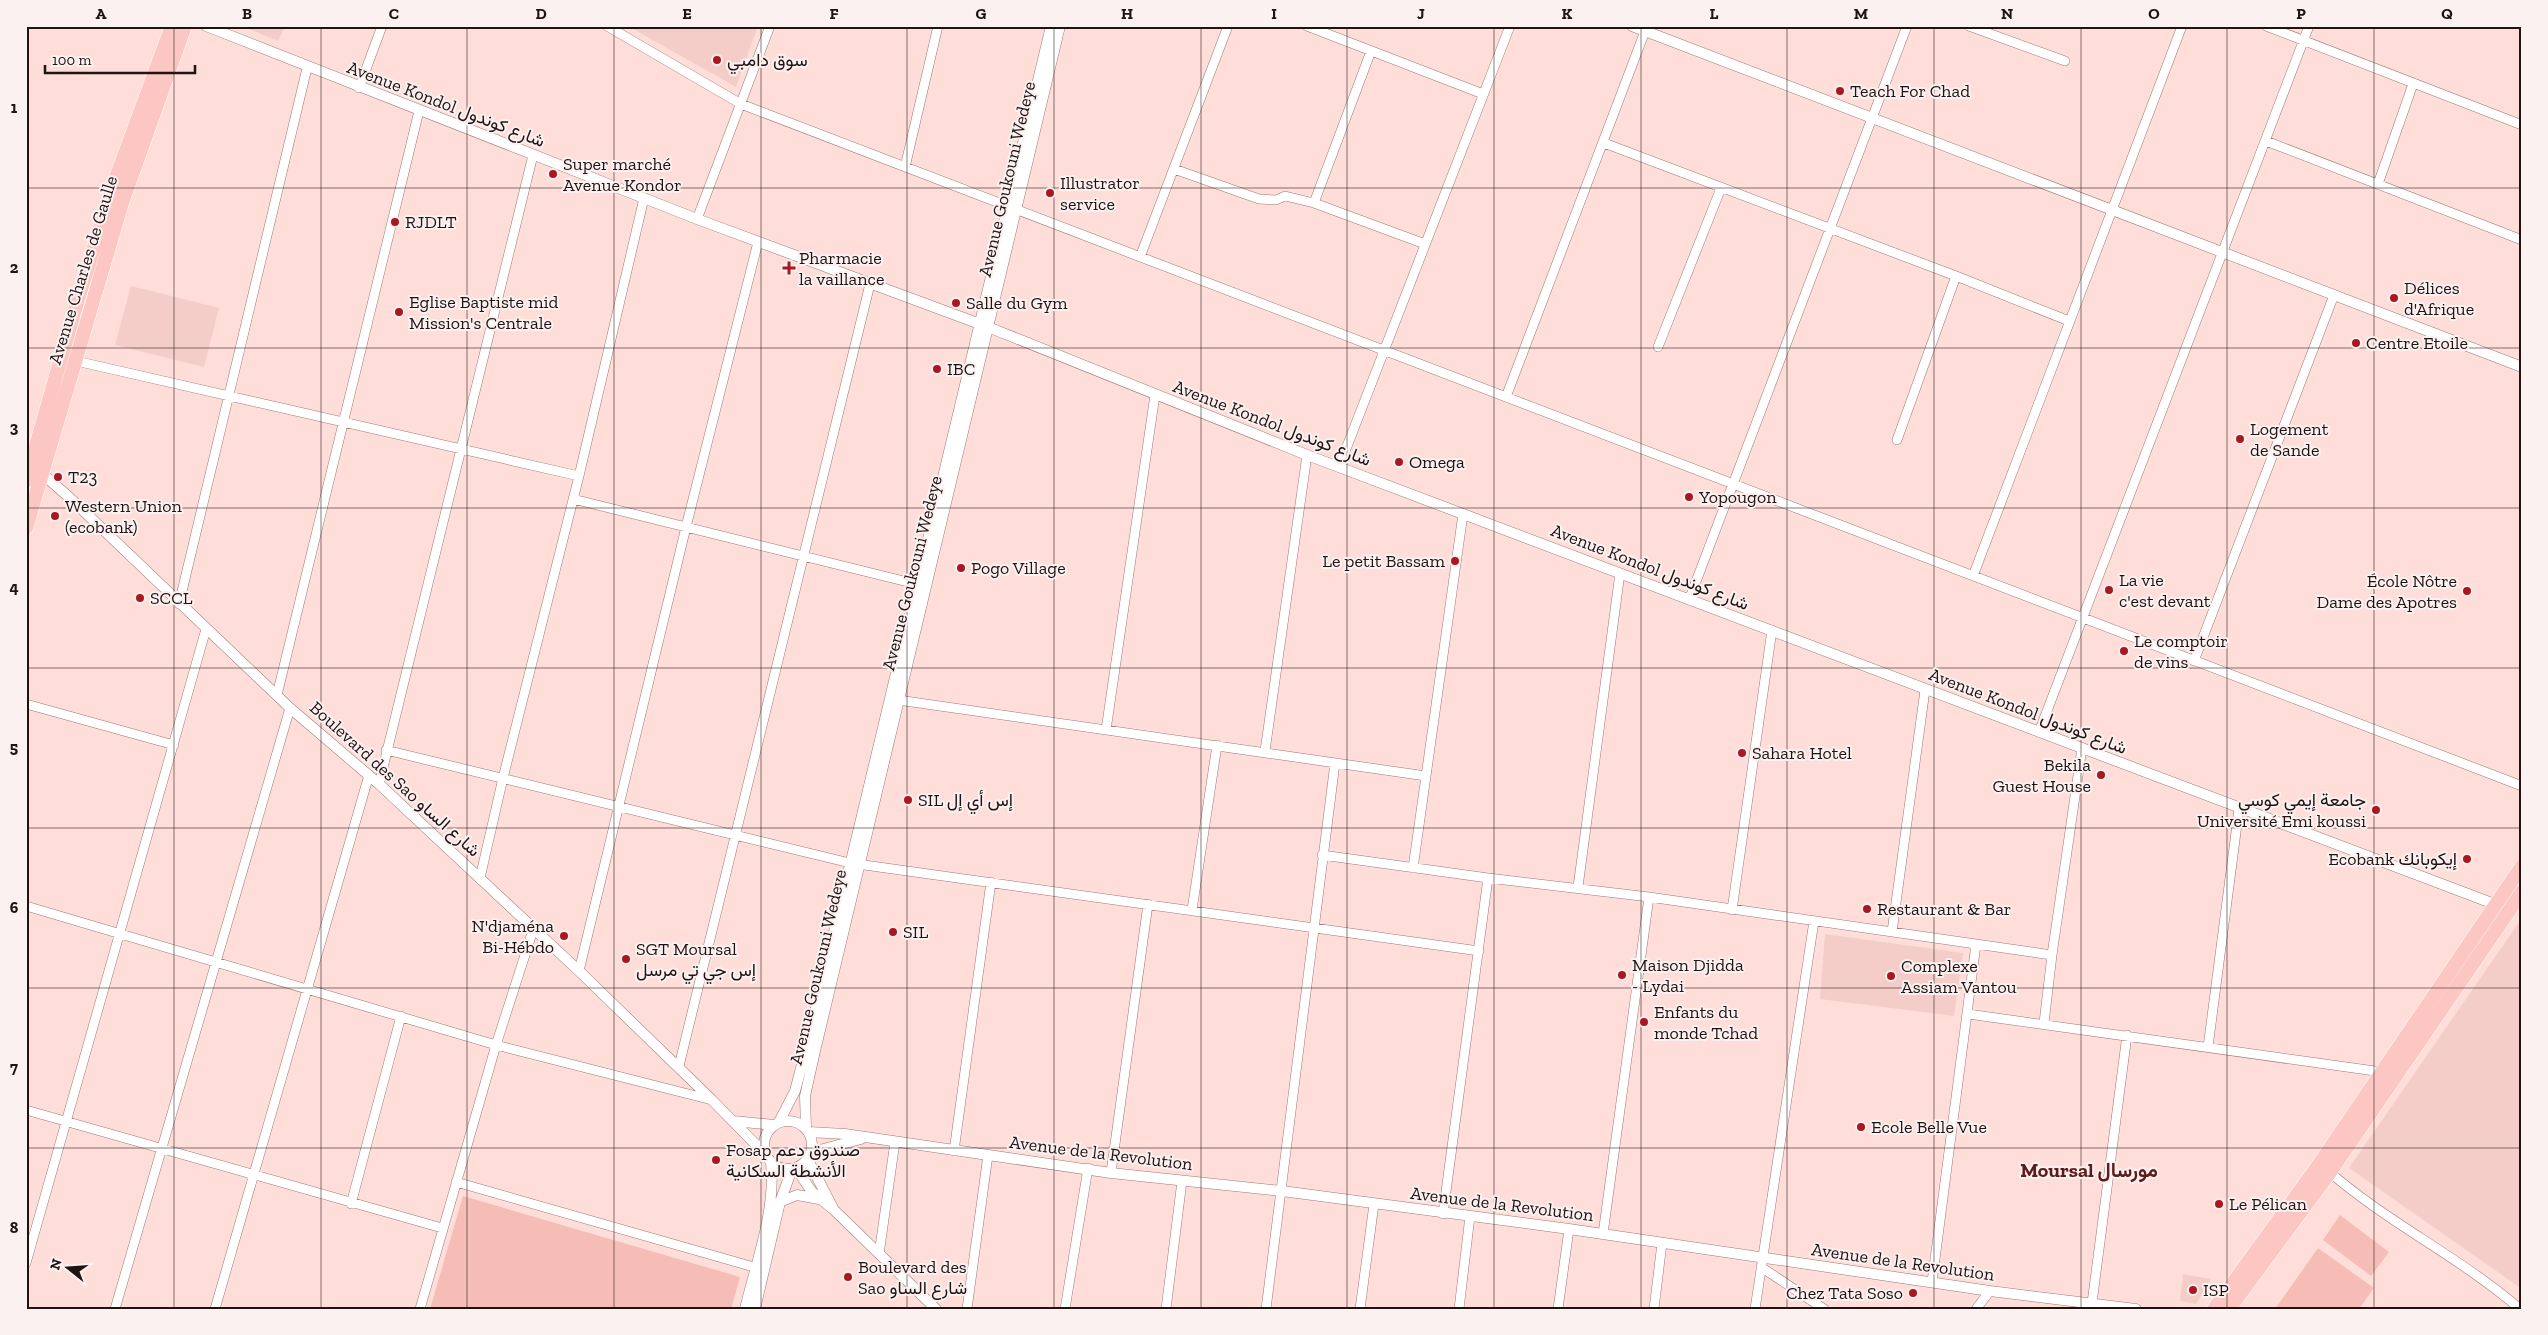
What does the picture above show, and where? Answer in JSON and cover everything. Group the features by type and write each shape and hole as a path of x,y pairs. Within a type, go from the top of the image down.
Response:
{"main road":[{"name":"Avenue Charles de Gaulle","path":"26,528 37,469 78,299 107,206 172,26"},
{"name":"Avenue Charles de Gaulle","path":"26,481 37,469 76,361 122,203 148,124 185,26"},
{"path":"2214,1309 2325,1167 2382,1072 2522,866"},
{"path":"2230,1309 2325,1167 2522,892"}],"street":[{"name":"Avenue Kondol شارع كوندول","path":"206,26 307,68 697,219 984,326 1307,455 2497,905"},
{"path":"359,88 382,26"},
{"path":"608,26 741,104 2522,786"},
{"path":"697,219 770,26"},
{"path":"905,167 938,26"},
{"name":"Avenue Goukouni Wedeye","path":"807,1130 805,1096 855,864 1012,208 1051,26"},
{"name":"Avenue Goukouni Wedeye","path":"1012,208 1060,26"},
{"path":"1140,257 1228,26"},
{"path":"1307,26 1483,94"},
{"path":"1339,467 1510,26"},
{"path":"1632,26 1646,29 2222,253 2522,367"},
{"path":"1689,600 1907,26"},
{"path":"1969,26 2065,61"},
{"path":"1972,576 2182,26"},
{"path":"2266,26 2522,125"},
{"path":"2039,732 2266,141 2308,26"},
{"path":"1506,397 1646,29"},
{"path":"1314,203 1371,51"},
{"path":"179,604 307,68"},
{"path":"2378,184 2414,84"},
{"path":"277,695 420,111"},
{"path":"2266,141 2522,240"},
{"path":"1604,143 1956,276 2069,321"},
{"path":"379,784 463,448 533,155"},
{"path":"1174,169 1260,199 1276,200 1285,196 1314,203 1425,244"},
{"path":"1658,346 1721,188"},
{"path":"480,878 503,778 574,499 644,198"},
{"path":"579,972 686,527 758,242"},
{"path":"1897,440 1956,276"},
{"path":"679,1066 737,836 870,284"},
{"path":"2194,661 2334,295"},
{"path":"76,361 579,476"},
{"path":"1106,730 1155,395"},
{"path":"1265,752 1307,455"},
{"name":"Boulevard des Sao شارع الساو","path":"37,469 290,708 379,784 480,878 679,1066 768,1158"},
{"path":"574,499 922,585"},
{"path":"1413,868 1463,514"},
{"path":"1578,887 1620,573"},
{"name":"Avenue Goukouni Wedeye","path":"776,1123 794,1092 898,700 922,585"},
{"path":"26,1263 206,629"},
{"path":"1732,910 1772,630"},
{"path":"1892,932 1925,690"},
{"path":"898,700 1426,776"},
{"path":"26,704 174,745"},
{"path":"115,1309 290,708"},
{"path":"1192,910 1217,745"},
{"path":"2044,1023 2082,748"},
{"path":"386,750 855,864 1192,910 1479,952"},
{"path":"1266,1309 1335,763"},
{"path":"215,1309 369,776"},
{"path":"2208,1047 2239,809"},
{"path":"1322,855 1488,878 1578,887 2052,955"},
{"path":"1443,1214 1488,878"},
{"path":"954,1151 991,882"},
{"path":"1603,1234 1649,897"},
{"path":"1111,1173 1148,904"},
{"path":"26,906 496,1045 712,1100"},
{"path":"1756,1309 1814,921"},
{"path":"420,1309 496,1045 533,930"},
{"path":"1932,1282 1976,944"},
{"path":"1968,1014 2044,1023 2382,1072"},
{"path":"351,1204 401,1016"},
{"path":"2092,1304 2126,1035"},
{"path":"26,1110 252,1176 442,1228"},
{"path":"733,1121 776,1123 790,1120 807,1130 813,1145 810,1156 794,1169 780,1202 745,1309"},
{"path":"754,1309 771,1197 768,1158 764,1138 776,1123"},
{"name":"Avenue de la Revolution","path":"807,1130 1088,1168 1111,1173 1282,1191 1443,1214 1569,1228 1662,1243 1762,1263 1932,1282 2136,1309"},
{"name":"Avenue de la Revolution","path":"810,1156 864,1138"},
{"path":"879,1254 895,1142"},
{"path":"967,1309 988,1155"},
{"path":"810,1156 833,1209"},
{"path":"768,1158 780,1168 794,1169 819,1199 833,1209 936,1309"},
{"path":"2325,1167 2394,1221 2495,1287 2520,1309"},
{"path":"1065,1309 1088,1168"},
{"path":"1166,1309 1182,1181"},
{"path":"456,1182 759,1269"},
{"path":"780,1202 797,1195 819,1199"},
{"path":"1360,1309 1374,1204"},
{"path":"1459,1309 1470,1216"},
{"path":"1558,1309 1569,1228"},
{"path":"1654,1309 1662,1243"},
{"path":"1762,1263 1824,1309"},
{"path":"1976,1309 1990,1291"}],"shaded area":[{"path":"242,26 285,26 278,41"},
{"name":"سوق دامبي","path":"628,26 758,26 736,87"},
{"path":"131,286 219,308 204,367 115,345"},
{"path":"2522,918 2522,1289 2349,1168"},
{"name":"Complexe Assiam Vantou","path":"1825,934 1963,953 1954,1016 1820,999"},
{"path":"463,1196 740,1277 731,1309 430,1309"},
{"path":"2340,1215 2389,1252 2371,1276 2323,1240"},
{"path":"2318,1248 2374,1288 2359,1309 2275,1309"},
{"name":"ISP","path":"2183,1274 2211,1279 2196,1304 2180,1301"}],"place":[{"name":"سوق دامبي","path":"717,60"},
{"name":"Teach For Chad","path":"1840,91"},
{"name":"Super marché Avenue Kondor","path":"553,174"},
{"name":"Illustrator service","path":"1050,193"},
{"name":"RJDLT","path":"395,222"},
{"name":"Pharmacie la vaillance","path":"789,268"},
{"name":"Délices d'Afrique","path":"2394,298"},
{"name":"Salle du Gym","path":"956,303"},
{"name":"Eglise Baptiste mid Mission's Centrale","path":"399,312"},
{"name":"Centre Etoile","path":"2356,343"},
{"name":"IBC","path":"937,369"},
{"name":"Logement de Sande","path":"2240,439"},
{"name":"Omega","path":"1399,462"},
{"name":"T23","path":"58,477"},
{"name":"Yopougon","path":"1689,497"},
{"name":"Western Union (ecobank)","path":"55,516"},
{"name":"Le petit Bassam","path":"1455,561"},
{"name":"Pogo Village","path":"961,568"},
{"name":"La vie c'est devant","path":"2109,590"},
{"name":"École Nôtre Dame des Apotres","path":"2467,591"},
{"name":"SCCL","path":"140,598"},
{"name":"Le comptoir de vins","path":"2124,651"},
{"name":"Sahara Hotel","path":"1742,753"},
{"name":"Bekila Guest House","path":"2101,775"},
{"name":"SIL إس أي إل","path":"908,800"},
{"name":"جامعة إيمي كوسي Université Emi koussi","path":"2376,810"},
{"name":"Ecobank إيكوبانك","path":"2467,859"},
{"name":"Restaurant & Bar","path":"1867,909"},
{"name":"SIL","path":"893,932"},
{"name":"N'djaména Bi-Hébdo","path":"564,936"},
{"name":"SGT Moursal إس جي تي مرسل","path":"626,959"},
{"name":"Maison Djidda - Lydai","path":"1622,975"},
{"name":"Complexe Assiam Vantou","path":"1891,976"},
{"name":"Enfants du monde Tchad","path":"1644,1022"},
{"name":"Ecole Belle Vue","path":"1861,1127"},
{"name":"Fosap صندوق دعم الأنشطة السكانية","path":"716,1160"},
{"name":"Le Pélican","path":"2219,1204"},
{"name":"Boulevard des Sao شارع الساو","path":"848,1277"},
{"name":"ISP","path":"2193,1290"},
{"name":"Chez Tata Soso","path":"1913,1293"}],"district":[{"name":"Moursal مورسال","path":"2089,1170"}]}
